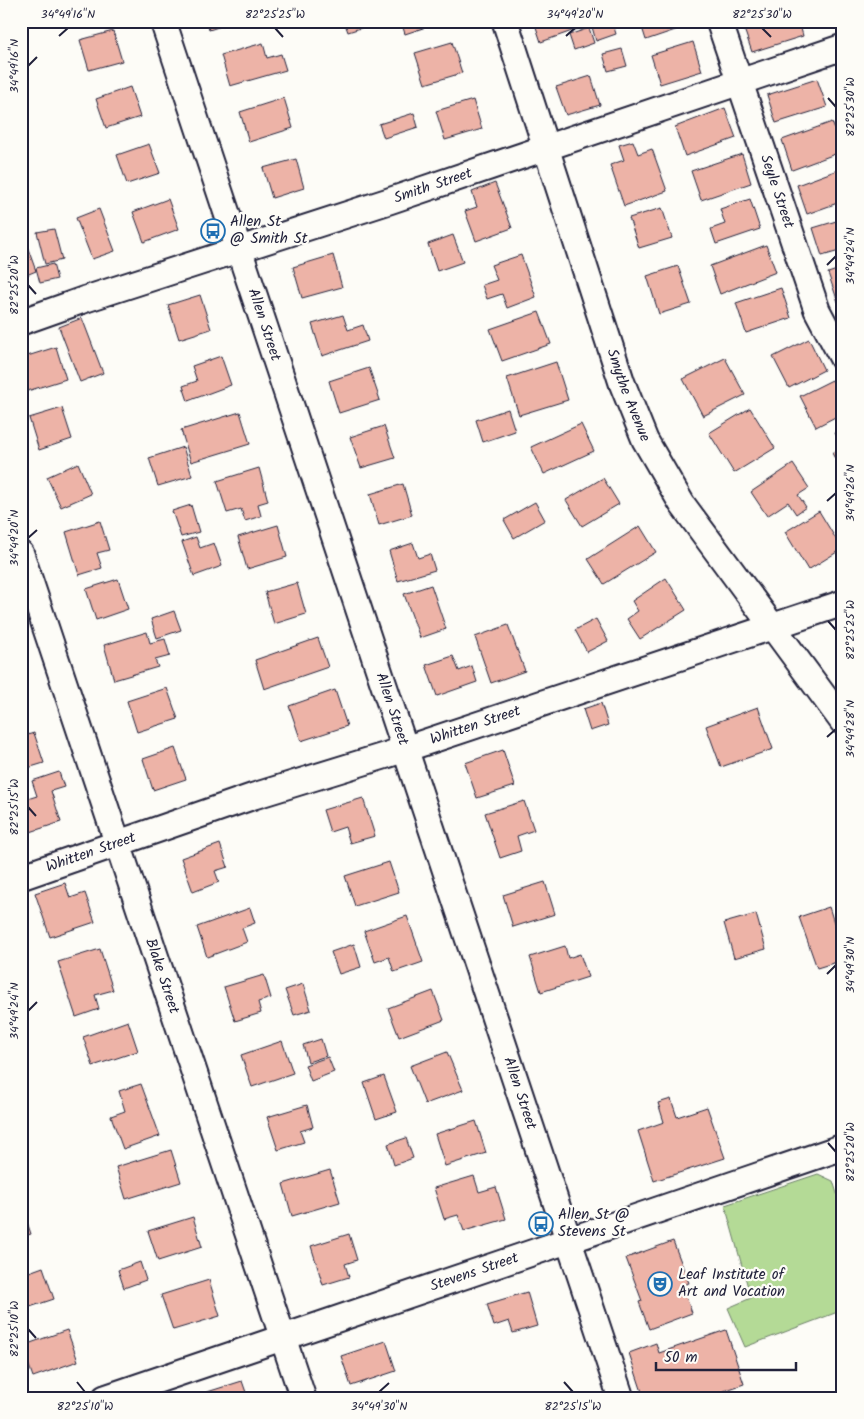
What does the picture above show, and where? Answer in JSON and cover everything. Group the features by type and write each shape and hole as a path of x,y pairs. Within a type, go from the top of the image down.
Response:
{"street":[{"name":"Allen Street","path":"163,21 621,1398"},
{"name":"Smythe Avenue","path":"505,21 622,383 645,440 682,504 843,722"},
{"name":"Seyle Street","path":"719,21 817,310 843,359"},
{"name":"Smith Street","path":"21,322 86,298 240,251 843,47"},
{"name":"Blake Street","path":"21,554 303,1398"},
{"name":"Whitten Street","path":"21,877 254,796 405,749 843,603"},
{"name":"Stevens Street","path":"105,1398 568,1241 840,1154"}],"green space":[{"path":"818,1174 833,1181 843,1212 843,1310 745,1347 728,1308 751,1298 725,1205"}],"building":[{"path":"206,21 237,21 209,30"},
{"path":"344,21 365,21 367,26 348,32"},
{"path":"401,21 444,21 405,34"},
{"path":"534,21 591,21 592,24 541,42"},
{"path":"612,21 616,34 596,41 592,27"},
{"path":"640,21 689,21 690,25 646,40"},
{"path":"748,21 799,21 803,36 752,52 742,23"},
{"path":"589,28 594,43 574,50 569,35"},
{"path":"113,31 122,61 89,70 80,40"},
{"path":"452,42 462,73 425,84 415,53"},
{"path":"693,42 702,71 660,84 651,55"},
{"path":"263,43 267,58 281,54 286,70 230,86 221,55"},
{"path":"622,49 627,66 608,71 603,54"},
{"path":"591,76 600,105 566,115 556,87"},
{"path":"817,79 827,107 776,123 767,95"},
{"path":"130,87 140,117 106,128 96,99"},
{"path":"284,98 293,128 249,142 240,112"},
{"path":"473,100 482,129 445,140 436,111"},
{"path":"725,108 736,138 685,156 675,127"},
{"path":"414,113 418,127 384,138 379,124"},
{"path":"832,122 843,151 792,170 782,140"},
{"path":"633,141 638,154 652,149 667,191 624,206 610,165 624,160 619,145"},
{"path":"149,144 160,173 127,184 117,155"},
{"path":"742,154 751,183 701,200 691,171"},
{"path":"296,159 304,188 272,198 263,168"},
{"path":"843,168 843,201 807,214 797,185"},
{"path":"495,183 512,228 476,241 465,211 477,207 472,192"},
{"path":"168,199 179,229 144,242 133,212"},
{"path":"750,199 760,229 716,244 711,229 725,224 720,209"},
{"path":"662,208 672,238 639,248 629,218"},
{"path":"99,209 115,251 92,259 76,218"},
{"path":"843,219 843,250 822,256 813,228"},
{"path":"54,229 62,260 45,264 37,232"},
{"path":"453,235 463,262 437,271 428,244"},
{"path":"766,245 776,272 720,294 710,266"},
{"path":"27,246 36,271 24,276 28,288 21,291 21,249"},
{"path":"333,255 342,287 302,298 293,267"},
{"path":"521,255 536,297 507,308 502,294 487,299 482,285 497,280 491,265"},
{"path":"53,264 57,279 40,283 36,268"},
{"path":"678,266 691,304 659,314 647,276"},
{"path":"843,268 843,300 838,302 828,273"},
{"path":"781,288 791,318 746,333 736,303"},
{"path":"200,295 211,329 179,339 168,305"},
{"path":"539,312 551,344 502,361 490,329"},
{"path":"343,315 348,330 363,325 368,341 322,356 312,324"},
{"path":"82,318 103,373 80,382 59,327"},
{"path":"809,339 824,370 789,388 773,357"},
{"path":"56,347 66,379 21,393 21,358"},
{"path":"221,356 231,385 188,401 183,386 197,381 192,366"},
{"path":"725,358 745,395 703,416 683,379"},
{"path":"556,362 568,400 519,415 507,378"},
{"path":"369,368 380,400 339,413 329,381"},
{"path":"832,380 843,399 843,413 816,427 800,396"},
{"path":"62,408 72,439 39,450 29,418"},
{"path":"750,408 775,448 734,473 709,433"},
{"path":"508,409 515,431 483,442 476,420"},
{"path":"240,412 250,444 191,462 181,430"},
{"path":"581,424 594,451 544,474 531,447"},
{"path":"384,426 395,458 361,468 350,437"},
{"path":"843,429 843,447 835,433"},
{"path":"183,447 192,476 158,486 149,458"},
{"path":"843,447 843,466 840,468 832,453"},
{"path":"78,463 91,494 61,507 47,477"},
{"path":"793,464 809,488 798,495 806,507 796,514 788,502 767,516 751,492"},
{"path":"259,468 268,501 258,504 261,516 245,521 241,509 227,513 217,481"},
{"path":"603,478 619,504 582,526 566,500"},
{"path":"403,484 412,515 379,525 370,494"},
{"path":"535,502 545,520 514,538 504,520"},
{"path":"191,505 199,532 181,537 172,511"},
{"path":"819,511 842,549 808,570 785,532"},
{"path":"100,521 109,550 97,553 102,568 79,575 66,532"},
{"path":"278,525 287,557 247,569 238,537"},
{"path":"640,526 656,552 604,584 588,559"},
{"path":"196,537 200,548 214,543 222,566 194,576 182,542"},
{"path":"413,543 418,558 430,554 435,570 398,581 389,551"},
{"path":"666,578 686,610 640,639 627,619 638,611 632,601"},
{"path":"118,579 128,609 96,620 86,589"},
{"path":"297,583 306,614 274,624 265,592"},
{"path":"431,585 446,629 420,638 404,594"},
{"path":"174,611 181,630 157,638 151,619"},
{"path":"596,619 608,641 587,652 575,630"},
{"path":"508,625 525,671 491,683 475,637"},
{"path":"147,632 150,643 165,639 170,656 155,660 158,667 114,680 104,645"},
{"path":"318,638 328,667 264,689 255,660"},
{"path":"453,656 459,671 472,666 477,682 437,696 426,665"},
{"path":"167,688 178,719 137,732 127,701"},
{"path":"335,690 347,726 301,741 289,706"},
{"path":"601,703 608,725 590,731 583,709"},
{"path":"758,707 773,749 721,767 706,726"},
{"path":"34,733 44,763 21,770 21,737"},
{"path":"175,748 186,779 153,790 143,759"},
{"path":"503,750 515,786 477,798 465,763"},
{"path":"59,772 64,787 51,791 61,822 21,835 21,801 37,796 32,781"},
{"path":"363,798 375,836 350,843 345,827 330,832 323,810"},
{"path":"524,801 534,830 517,836 521,851 500,858 485,813"},
{"path":"220,844 228,867 215,871 219,882 193,892 181,858"},
{"path":"389,862 399,892 355,906 345,876"},
{"path":"545,882 555,914 513,927 503,895"},
{"path":"65,883 70,898 85,893 95,922 50,937 35,893"},
{"path":"829,907 836,929 843,927 843,960 817,968 799,917"},
{"path":"250,908 255,923 242,928 247,942 207,957 197,927"},
{"path":"756,914 766,949 734,958 724,923"},
{"path":"407,916 423,962 394,972 389,957 375,962 364,931"},
{"path":"354,944 361,967 339,974 331,952"},
{"path":"565,946 568,958 580,954 588,977 541,992 530,957"},
{"path":"100,949 113,990 95,995 99,1009 76,1017 58,962"},
{"path":"264,975 271,998 258,1002 261,1013 235,1021 224,987"},
{"path":"303,984 311,1010 294,1015 285,990"},
{"path":"433,991 444,1020 399,1037 388,1008"},
{"path":"128,1021 138,1051 93,1066 83,1037"},
{"path":"321,1039 326,1056 308,1062 303,1045"},
{"path":"282,1041 293,1073 252,1087 241,1055"},
{"path":"447,1052 463,1090 425,1104 410,1066"},
{"path":"328,1057 334,1072 311,1081 305,1065"},
{"path":"384,1076 397,1112 376,1119 364,1083"},
{"path":"141,1084 160,1136 123,1149 111,1116 125,1111 119,1091"},
{"path":"671,1099 677,1117 707,1107 725,1158 654,1181 638,1131 664,1122 658,1103"},
{"path":"307,1105 313,1127 300,1131 304,1142 278,1150 267,1117"},
{"path":"476,1121 486,1153 445,1166 435,1134"},
{"path":"406,1138 413,1158 394,1165 388,1144"},
{"path":"171,1150 181,1182 126,1199 116,1167"},
{"path":"330,1170 340,1202 292,1216 283,1184"},
{"path":"474,1176 479,1192 496,1187 506,1219 464,1231 458,1215 444,1219 434,1188"},
{"path":"21,1204 31,1234 21,1237"},
{"path":"193,1217 202,1247 158,1261 148,1231"},
{"path":"349,1234 357,1260 345,1264 349,1277 323,1285 311,1246"},
{"name":"Leaf Institute of Art and Vocation","path":"673,1241 689,1283 682,1285 692,1313 649,1329 639,1302 642,1301 626,1258"},
{"path":"140,1262 146,1280 124,1288 118,1270"},
{"path":"43,1267 54,1299 21,1310 21,1275"},
{"path":"209,1280 220,1316 173,1330 161,1295"},
{"path":"527,1292 537,1326 513,1333 509,1321 494,1326 487,1304"},
{"path":"67,1330 78,1361 33,1377 22,1346"},
{"path":"726,1330 744,1384 703,1398 644,1398 629,1353 656,1343 659,1353"},
{"path":"386,1341 396,1371 351,1386 341,1356"},
{"path":"242,1381 248,1398 202,1398 201,1394"}],"place":[{"name":"Allen St @ Smith St","path":"213,231"},
{"name":"Allen St @ Stevens St","path":"541,1224"},
{"name":"Leaf Institute of Art and Vocation","path":"660,1284"}]}
